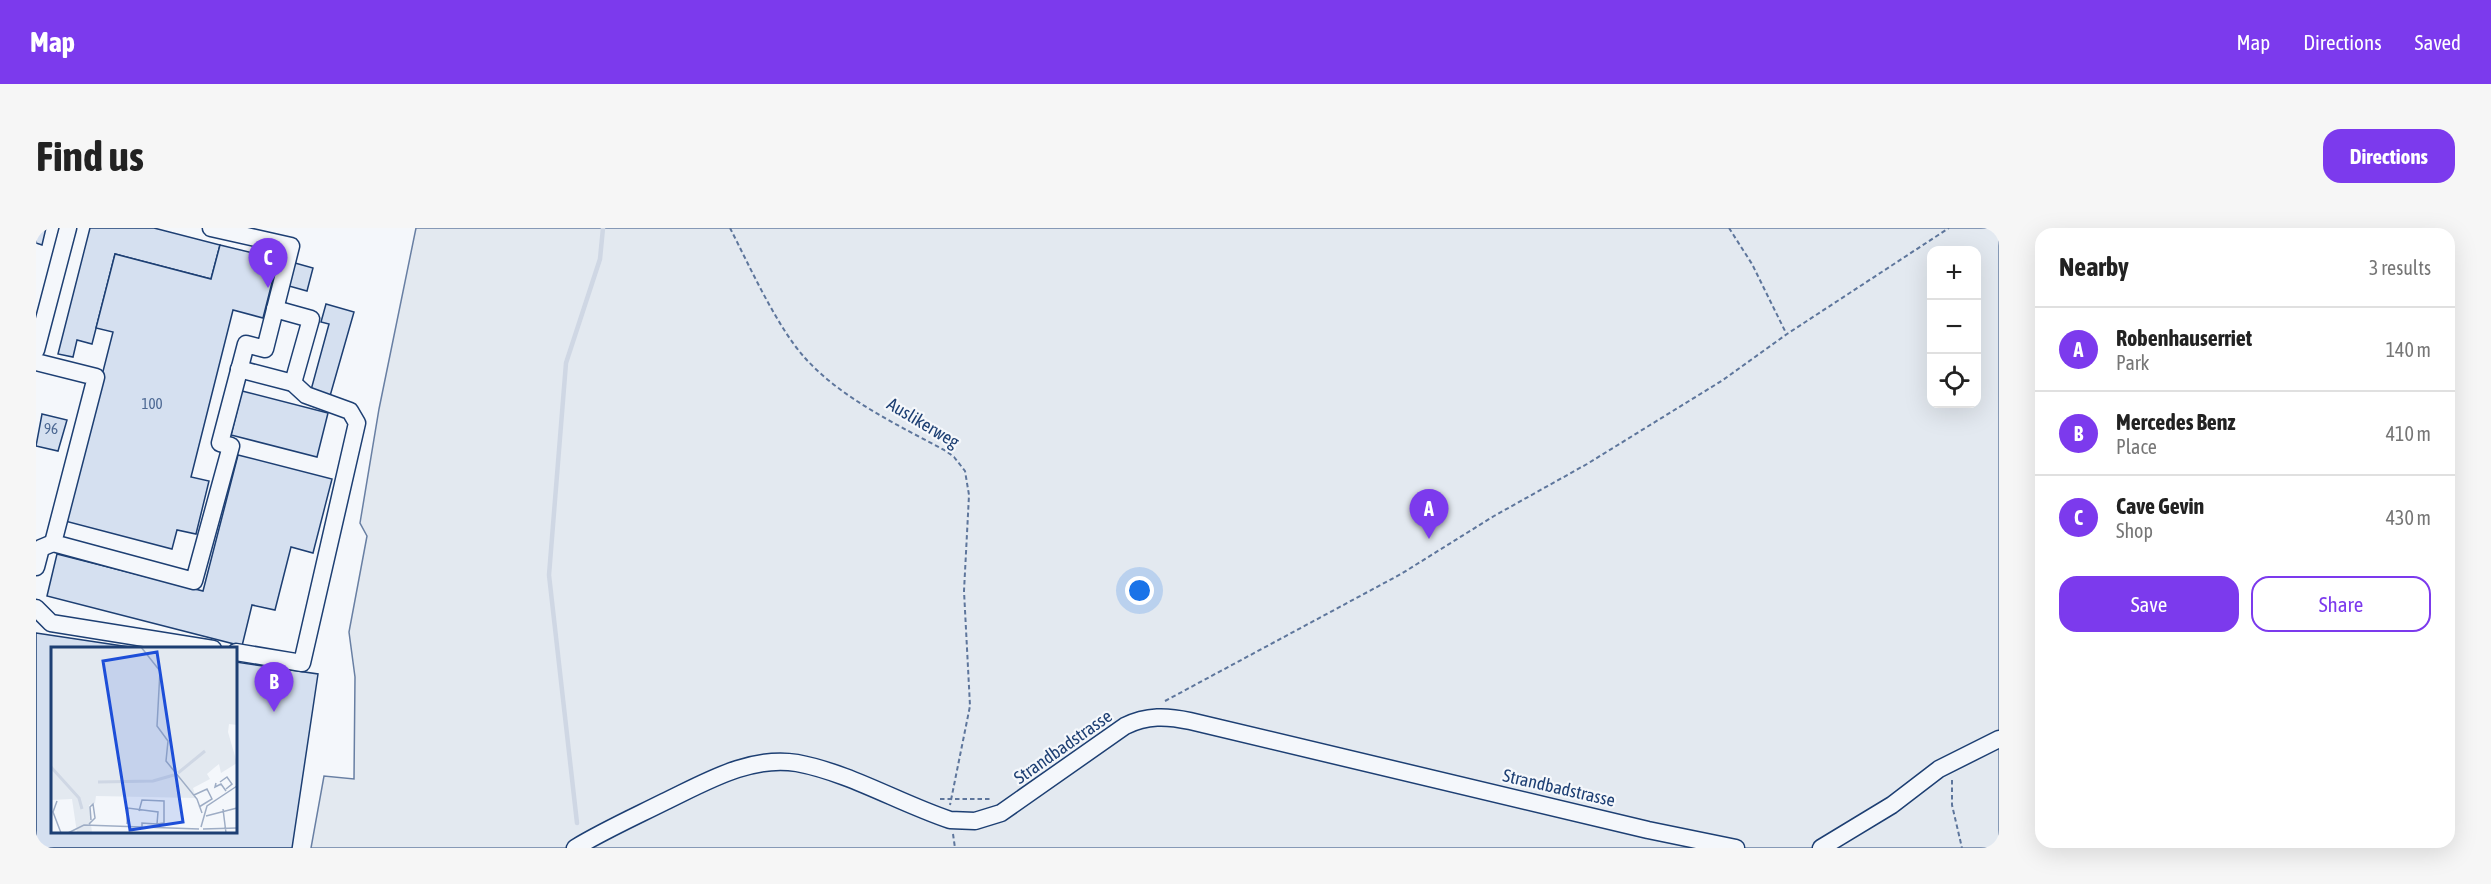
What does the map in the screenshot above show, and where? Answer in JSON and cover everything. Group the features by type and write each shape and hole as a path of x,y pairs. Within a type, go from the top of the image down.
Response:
{"street":[{"path":"36,350 68,228"},
{"path":"36,567 41,548 52,543 194,581 231,446 220,443 246,344 265,349 291,246 212,228"},
{"path":"275,309 311,319 293,383"},
{"path":"36,362 96,377 52,543"},
{"path":"237,652 302,663 357,423 350,411 306,395 293,383 239,369"},
{"path":"36,608 51,623 207,647"},
{"name":"Strandbadstrasse","path":"575,848 707,781 741,768 769,762 796,763 836,774 950,820 961,822 990,818 1015,805 1125,726 1138,720 1156,717 1190,721 1648,830 1736,848"},
{"path":"1821,848 1892,805 1939,769 1999,739"}],"path":[{"name":"Auslikerweg","path":"730,228 782,326 806,359 844,391 946,451 954,457 964,471 969,495 964,591 970,694 968,720 950,800 933,798"},
{"path":"1729,228 1752,264 1787,334"},
{"path":"1163,703 1401,574 1494,516 1587,464 1723,380 1787,334 1948,228"},
{"path":"1956,759 1951,795 1962,848"}],"shaded area":[{"path":"416,228 1999,228 1999,848 311,848 324,776 354,779 355,677 349,632 367,536 360,523 379,409"}],"building":[{"path":"36,228 46,228 42,245 36,243"},
{"path":"90,228 154,228 220,245 211,279 115,254 92,344 77,340 73,357 58,354"},
{"path":"220,245 278,259 263,318 233,310 191,477 209,481 196,534 177,530 172,549 65,521 113,332 96,328 115,254 211,279"},
{"path":"295,263 313,268 307,291 289,286"},
{"path":"326,304 354,312 330,396 311,390 329,324 321,322"},
{"path":"242,391 328,413 317,457 231,435"},
{"path":"42,414 67,420 58,451 36,446"},
{"path":"238,455 332,479 313,553 291,547 275,610 252,605 242,646 47,596 57,554 203,591"},
{"path":"36,633 130,647 51,647 51,833 237,833 237,662 318,674 292,848 36,848"}],"waterway":[{"path":"577,823 549,575 566,363 600,259 603,228"}],"place":[{"name":"Cave Gevin","path":"268,288"},
{"name":"Robenhauserriet","path":"1429,539"},
{"name":"Mercedes Benz","path":"274,712"}]}
